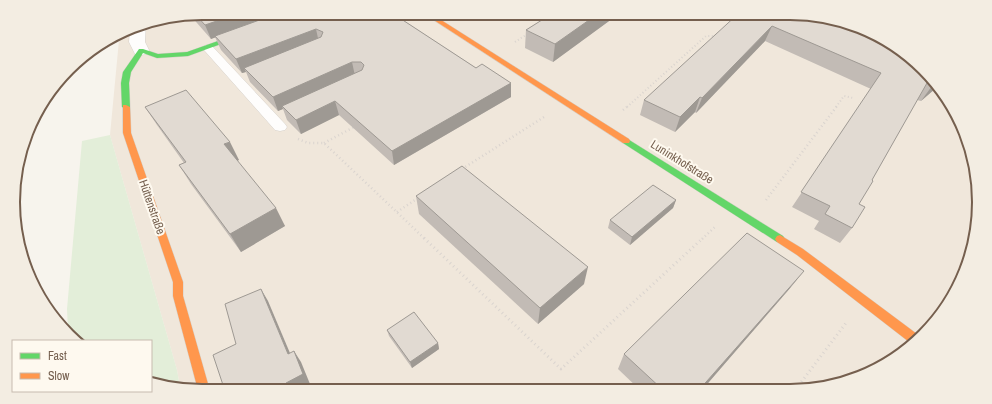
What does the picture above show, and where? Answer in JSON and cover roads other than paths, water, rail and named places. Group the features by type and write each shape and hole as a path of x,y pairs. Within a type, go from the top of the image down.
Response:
{"street":[{"path":"138,32 137,42 141,50 157,56 170,56 188,54 208,48 285,20"},
{"name":"Luninkhofstraße","path":"437,20 800,252 912,337"},
{"name":"Hüttenstraße","path":"141,50 127,72 125,84 127,133 178,282 178,296 202,384"}],"lane":[{"path":"208,48 277,124 289,114"},
{"path":"237,81 251,76"}]}
